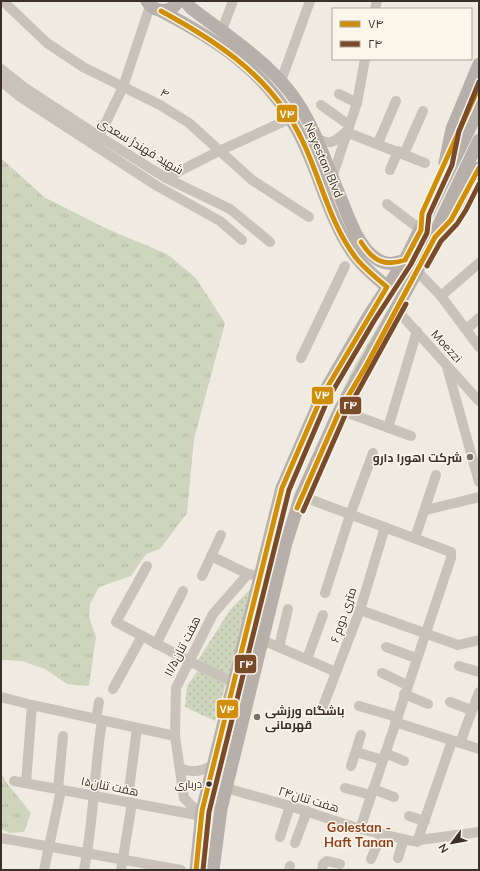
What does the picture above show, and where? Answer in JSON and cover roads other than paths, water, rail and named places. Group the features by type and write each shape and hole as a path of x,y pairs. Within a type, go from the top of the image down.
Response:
{"main road":[{"path":"150,5 172,8 178,1"},
{"name":"Neyestan Blvd","path":"185,1 191,8 247,48 281,81 298,104 315,137 352,225 363,245 373,257 383,262"},
{"name":"Neyestan Blvd","path":"150,5 201,31 241,60 260,77 274,93 296,127 345,241 362,265 387,287"},
{"path":"445,163 452,129 479,64"},
{"path":"421,230 422,214 479,87"},
{"path":"196,870 202,816 233,682 255,575 282,488 322,396 387,287 405,260 479,109"},
{"path":"213,870 221,809 286,543 301,496 340,410 435,237 479,140"},
{"path":"435,237 451,220 478,175"},
{"path":"383,262 390,265 405,260"},
{"path":"373,274 386,275 388,268 383,262"},
{"path":"220,734 238,737"}],"street":[{"path":"222,30 233,1"},
{"path":"281,81 310,1"},
{"name":"۴","path":"6,5 53,47 82,67 160,105 189,123 252,180 309,217"},
{"path":"97,142 123,87 150,5"},
{"path":"332,178 347,128 357,103 365,60"},
{"name":"شهید فهندژ سعدی","path":"1,69 158,186 220,221 242,240"},
{"name":"شهید فهندژ سعدی","path":"1,81 20,96 97,142 230,209 270,242"},
{"path":"339,94 357,103"},
{"path":"378,143 396,101"},
{"path":"321,105 347,128 425,163"},
{"path":"390,170 401,153 423,111"},
{"path":"166,178 219,151 285,121"},
{"path":"315,137 325,143 335,141 347,128"},
{"path":"387,204 421,230"},
{"path":"440,296 479,264"},
{"path":"301,358 345,266"},
{"path":"417,271 440,296 479,346"},
{"name":"Moezzi","path":"396,309 479,401"},
{"path":"467,329 479,318"},
{"path":"388,428 417,331"},
{"path":"446,364 479,482"},
{"path":"340,410 411,436"},
{"path":"325,593 350,515 373,453"},
{"path":"416,538 436,475"},
{"path":"301,496 451,552 451,558 416,658 360,829"},
{"path":"426,510 479,498"},
{"name":"۶ متری دوم","path":"322,709 360,610 385,527"},
{"path":"202,576 221,535"},
{"path":"211,556 255,575"},
{"path":"147,566 116,622 189,662 233,682"},
{"name":"۱۱/۵هفت تنان","path":"202,816 184,798 175,736 176,688 212,614 255,575"},
{"path":"156,644 183,591"},
{"path":"279,647 288,609"},
{"path":"360,610 458,645 479,640"},
{"path":"307,659 323,615"},
{"path":"113,689 142,636"},
{"path":"262,640 336,672"},
{"path":"386,647 416,658"},
{"path":"459,666 479,672"},
{"path":"382,674 428,704"},
{"path":"417,842 456,742 479,692"},
{"path":"1,696 32,705 175,736"},
{"path":"84,870 95,796 99,702"},
{"path":"450,702 471,710"},
{"path":"26,783 32,705"},
{"path":"359,706 479,749"},
{"path":"129,790 137,728"},
{"path":"351,766 361,735"},
{"path":"44,870 55,818 59,790 62,736"},
{"path":"356,752 404,761"},
{"path":"180,768 195,772 213,766"},
{"name":"هفت تنان۱۵","path":"14,781 202,816"},
{"name":"هفت تنان۲۴","path":"226,788 307,811 360,829 404,840 417,842 479,832"},
{"path":"345,788 394,797"},
{"path":"121,870 132,803"},
{"path":"280,837 290,806"},
{"path":"295,843 307,811"},
{"path":"409,816 425,821"},
{"path":"371,859 382,834"},
{"path":"1,838 124,859 154,868 181,870"},
{"path":"398,858 404,840"},
{"path":"322,870 323,864 326,861 340,864"}],"place":[{"name":"شرکت اهورا دارو","path":"470,457"},
{"name":"باشگاه ورزشی قهرمانی","path":"257,717"},
{"name":"درباری","path":"209,784"}],"district":[{"name":"Golestan - Haft Tanan","path":"359,834"}]}
